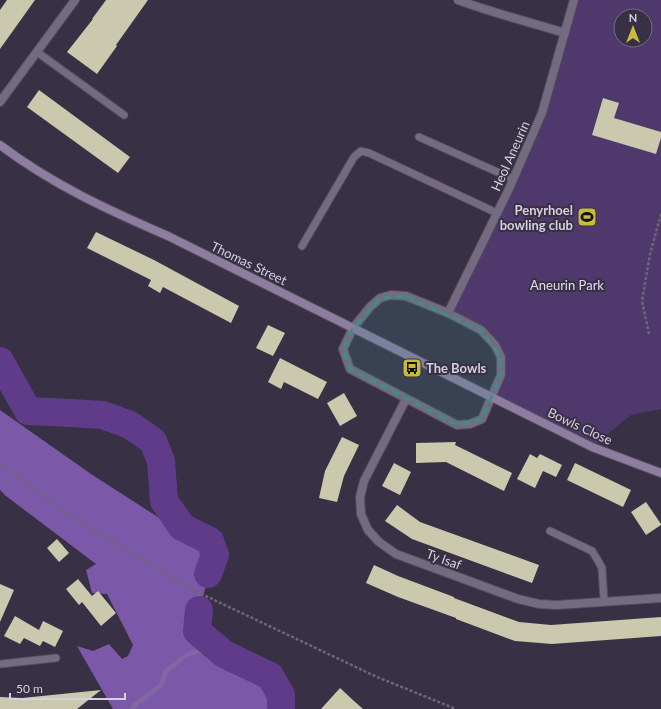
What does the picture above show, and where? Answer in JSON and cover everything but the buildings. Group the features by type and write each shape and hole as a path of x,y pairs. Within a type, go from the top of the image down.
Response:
{"main road":[{"name":"Thomas Street","path":"0,145 65,188 168,236 492,397"},
{"name":"Bowls Close","path":"492,397 592,447 661,473"}],"street":[{"path":"0,102 75,0"},
{"path":"458,0 565,33"},
{"name":"Heol Aneurin","path":"448,313 513,179 542,113 574,0"},
{"path":"391,295 406,296 448,313 481,330 495,345 501,357 501,375 482,419 470,424 457,425 350,369 343,349 353,328 370,307 380,298 391,295"},
{"name":"Ty Isaf","path":"406,399 364,481 360,497 361,514 368,530 379,542 396,554 518,599 539,604 557,605 661,598"}],"lane":[{"path":"37,52 124,115"},
{"path":"419,137 513,179"},
{"path":"302,246 354,157 361,151 369,153 497,213"},
{"path":"550,531 592,551 602,568 604,602"},
{"path":"0,664 56,658"}],"path":[{"path":"649,334 642,301 650,254 661,214"},
{"path":"0,463 61,510 193,590 376,678 456,709"}],"highlighted area":[{"path":"406,296 481,330 501,357 501,375 482,419 457,425 350,369 343,349 353,328 380,298"}],"green space":[{"name":"Aneurin Park","path":"574,0 661,0 661,409 631,415 592,447 491,397 495,388 501,357 481,330 448,313 542,113"}],"shaded area":[{"path":"0,410 91,474 164,521 182,527 210,541 215,555 199,610 197,631 224,654 270,676 281,695 281,709 113,709 77,646 93,651 109,644 122,659 128,656 133,645 107,594 92,593 86,570 96,564 0,490"}],"waterway":[{"path":"0,361 28,411 103,415 130,425 153,441 161,461 164,501 182,527 210,541 215,555 208,574"},
{"path":"199,610 197,631 224,654 270,676 281,695 281,709"},
{"path":"132,709 137,703 161,685 166,671 188,654 214,646"}],"place":[{"name":"Penyrhoel bowling club","path":"587,217"},
{"name":"The Bowls","path":"412,368"}]}
